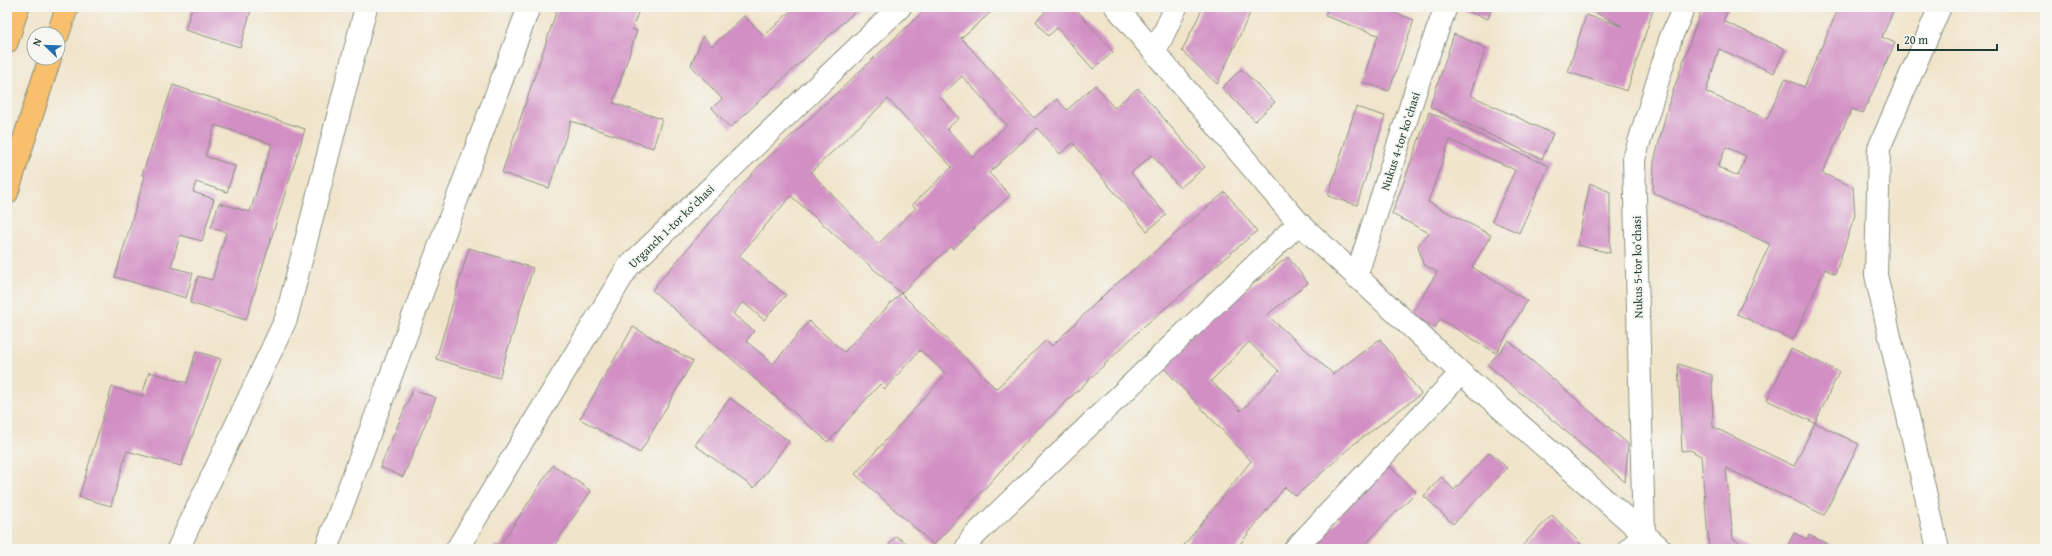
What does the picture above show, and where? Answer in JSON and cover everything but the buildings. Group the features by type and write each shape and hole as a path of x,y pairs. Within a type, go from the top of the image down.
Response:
{"highway":[{"path":"7,42 18,7"},
{"path":"60,26 66,7"},
{"path":"7,193 47,66"}],"street":[{"path":"178,549 286,319 366,7"},
{"path":"326,549 529,7"},
{"name":"Urganch 1-tor koʻchasi","path":"457,549 628,267 900,7"},
{"path":"1116,7 1299,223 1461,373 1636,542 1661,549"},
{"path":"1155,52 1176,7"},
{"name":"Nukus 4-tor koʻchasi","path":"1356,276 1420,80 1446,7"},
{"name":"Nukus 5-tor koʻchasi","path":"1636,542 1634,159 1671,38 1684,7"},
{"path":"1938,549 1876,274 1879,148 1940,7"},
{"path":"966,549 972,538 1299,223"},
{"path":"1295,549 1461,373"}]}
